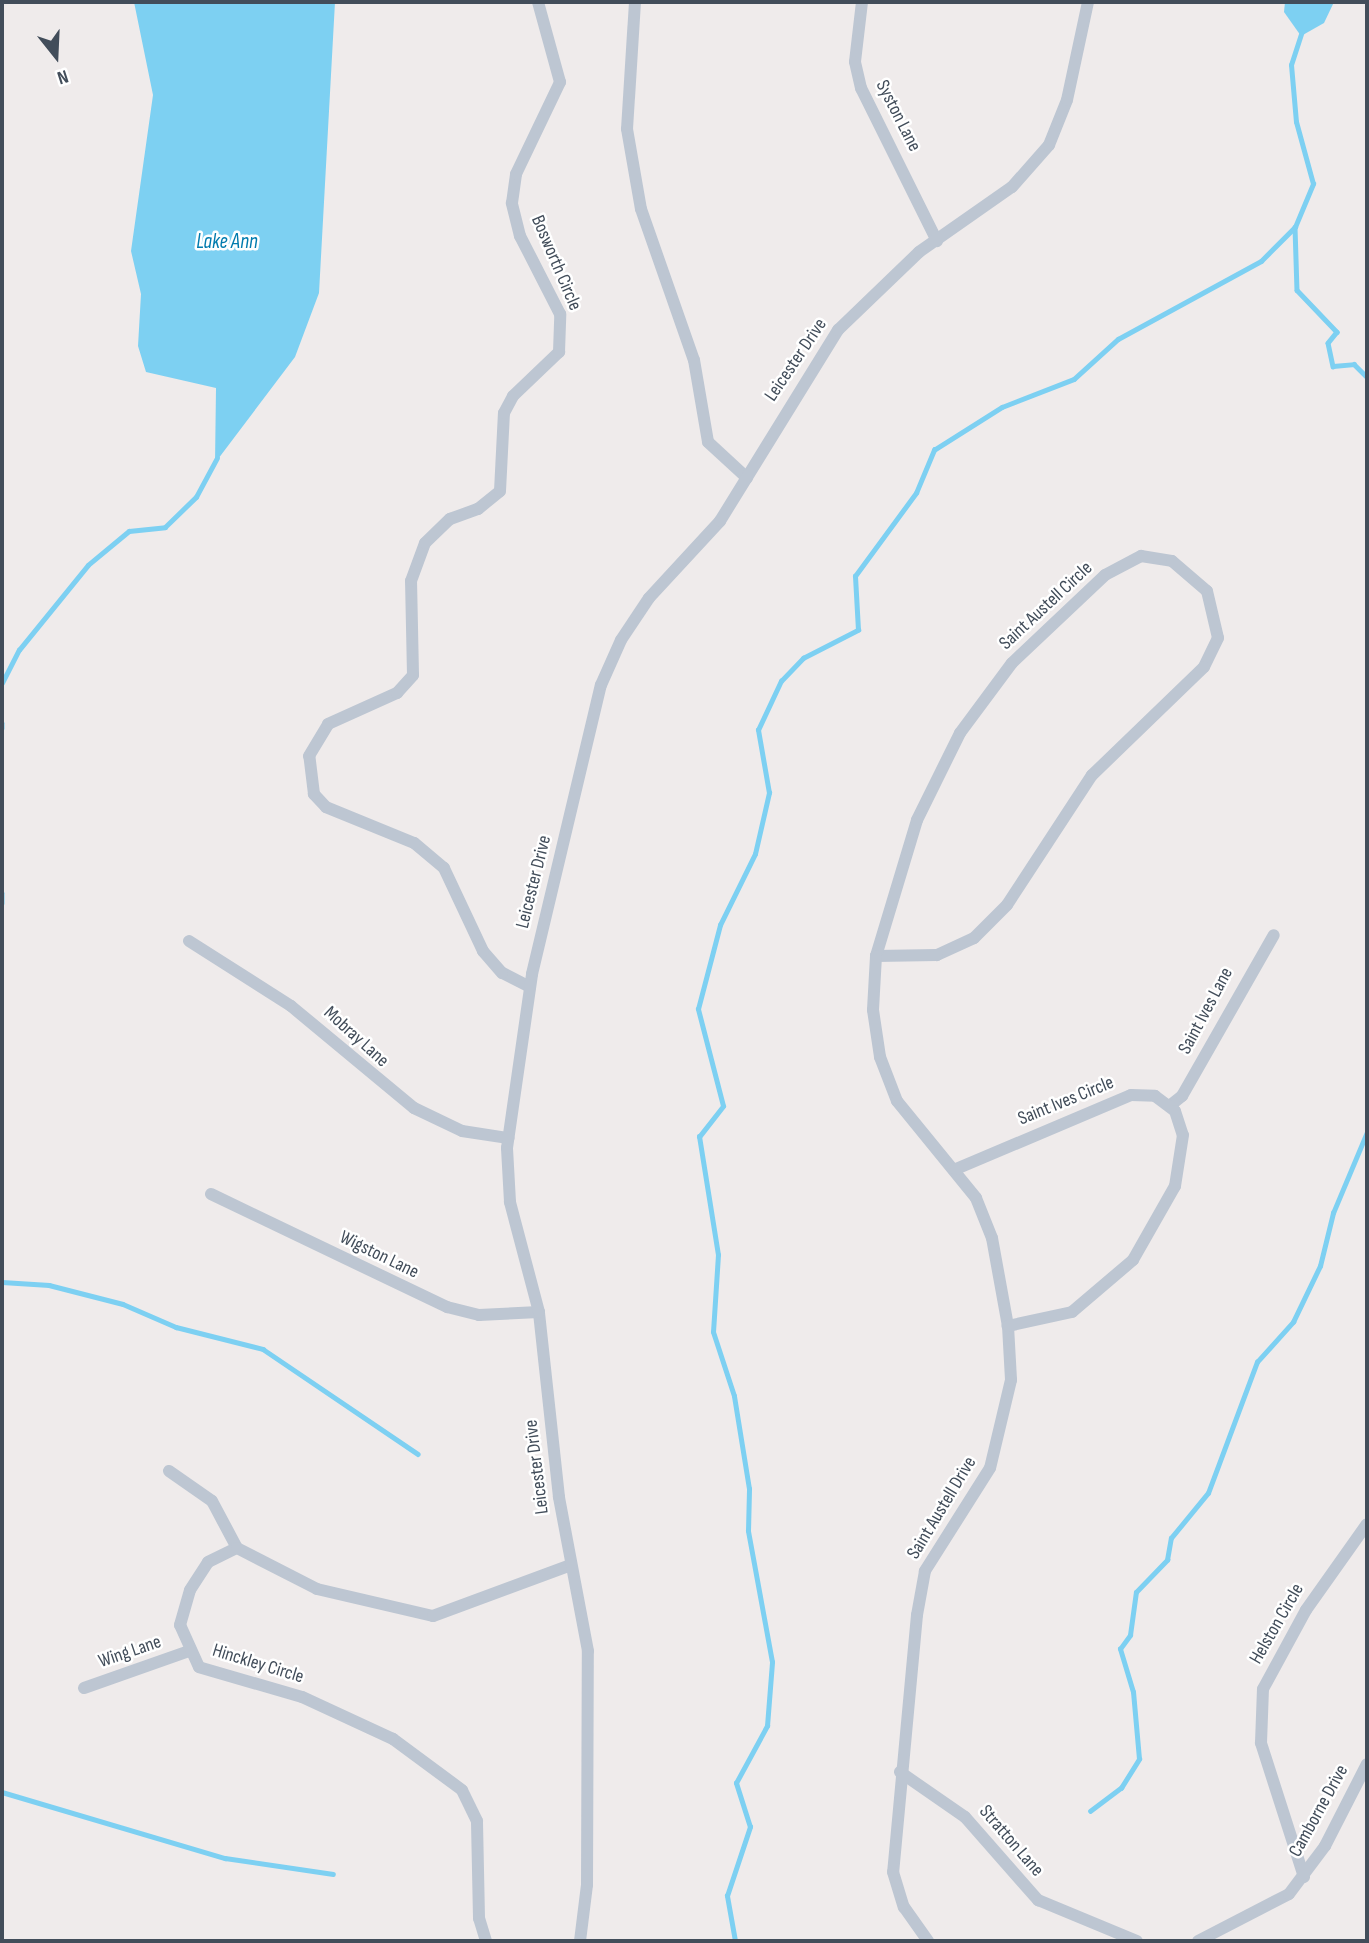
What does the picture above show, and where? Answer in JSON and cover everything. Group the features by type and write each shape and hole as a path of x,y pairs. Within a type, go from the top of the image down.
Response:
{"street":[{"name":"Bosworth Circle","path":"530,987 502,973 483,951 444,869 414,843 326,807 314,794 309,756 328,724 397,693 413,676 411,581 425,543 450,519 478,509 500,491 504,413 513,396 559,352 560,314 520,236 512,203 516,174 560,82 538,2"},
{"path":"635,2 627,129 641,209 694,360 708,442 747,478"},
{"name":"Syston Lane","path":"862,2 855,62 861,88 937,241"},
{"name":"Leicester Drive","path":"580,1941 587,1885 588,1651 571,1564 539,1312 510,1202 508,1138 530,987 608,662 649,598 720,521 838,330 875,289 1012,187 1049,145 1067,100 1088,2"},
{"name":"Saint Austell Circle","path":"1141,556 1172,561 1191,573 1217,614 1218,638 1204,667 1092,775 1007,905 974,938 937,955 876,956 928,794 960,733 1012,663 1117,569 1141,556"},
{"name":"Saint Ives Lane","path":"1172,1104 1274,934"},
{"name":"Mobray Lane","path":"189,941 291,1006 414,1108 463,1131 508,1138"},
{"name":"Saint Austell Drive","path":"876,956 873,1010 880,1057 897,1101 956,1169 992,1238 1009,1326 1011,1380 990,1468 925,1571 900,1773 893,1872 904,1907 928,1941"},
{"name":"Saint Ives Circle","path":"956,1169 1131,1095 1172,1104"},
{"path":"1009,1326 1072,1312 1150,1237 1181,1160 1182,1135 1172,1104"},
{"name":"Wigston Lane","path":"211,1194 447,1307 479,1315 539,1312"},
{"path":"169,1472 212,1501 237,1548 281,1576 404,1615 433,1616 571,1564"},
{"name":"Helston Circle","path":"1304,1877 1261,1743 1263,1689 1306,1610 1367,1524"},
{"name":"Hinckley Circle","path":"237,1548 208,1562 190,1590 180,1625 189,1651 199,1667 302,1697 394,1739 453,1782 477,1821 479,1918 486,1941"},
{"name":"Wing Lane","path":"83,1688 189,1651"},
{"name":"Camborne Drive","path":"1198,1941 1269,1909 1304,1877 1367,1764"},
{"name":"Stratton Lane","path":"900,1773 965,1816 1038,1900 1137,1941"}],"water":[{"name":"Lake Ann","path":"134,2 335,2 319,293 295,357 215,463 216,388 146,372 138,346 141,294 131,251 153,95"},
{"path":"1285,2 1334,2 1324,23 1301,36 1284,12"}],"waterway":[{"path":"735,1941 727,1896 750,1827 736,1783 767,1726 772,1662 748,1531 749,1489 734,1396 713,1332 718,1255 699,1137 723,1106 698,1009 720,925 755,854 769,793 758,730 781,681 803,658 858,630 855,576 916,493 934,450 1002,407 1074,379 1118,339 1261,261 1295,227 1313,184 1296,122 1291,65 1302,32"},
{"path":"1295,227 1297,290 1337,332 1328,343 1333,366 1354,364 1367,377"},
{"path":"2,683 19,650 88,565 129,531 165,527 196,497 217,458"},
{"path":"2,723 2,728"},
{"path":"2,893 2,903"},
{"path":"1090,1811 1121,1788 1139,1759 1133,1692 1120,1649 1130,1635 1136,1592 1167,1560 1171,1538 1208,1493 1257,1362 1293,1322 1320,1266 1333,1213 1367,1132"},
{"path":"2,1282 49,1285 123,1304 176,1327 263,1349 418,1454"},
{"path":"2,1792 225,1858 333,1874"}]}
